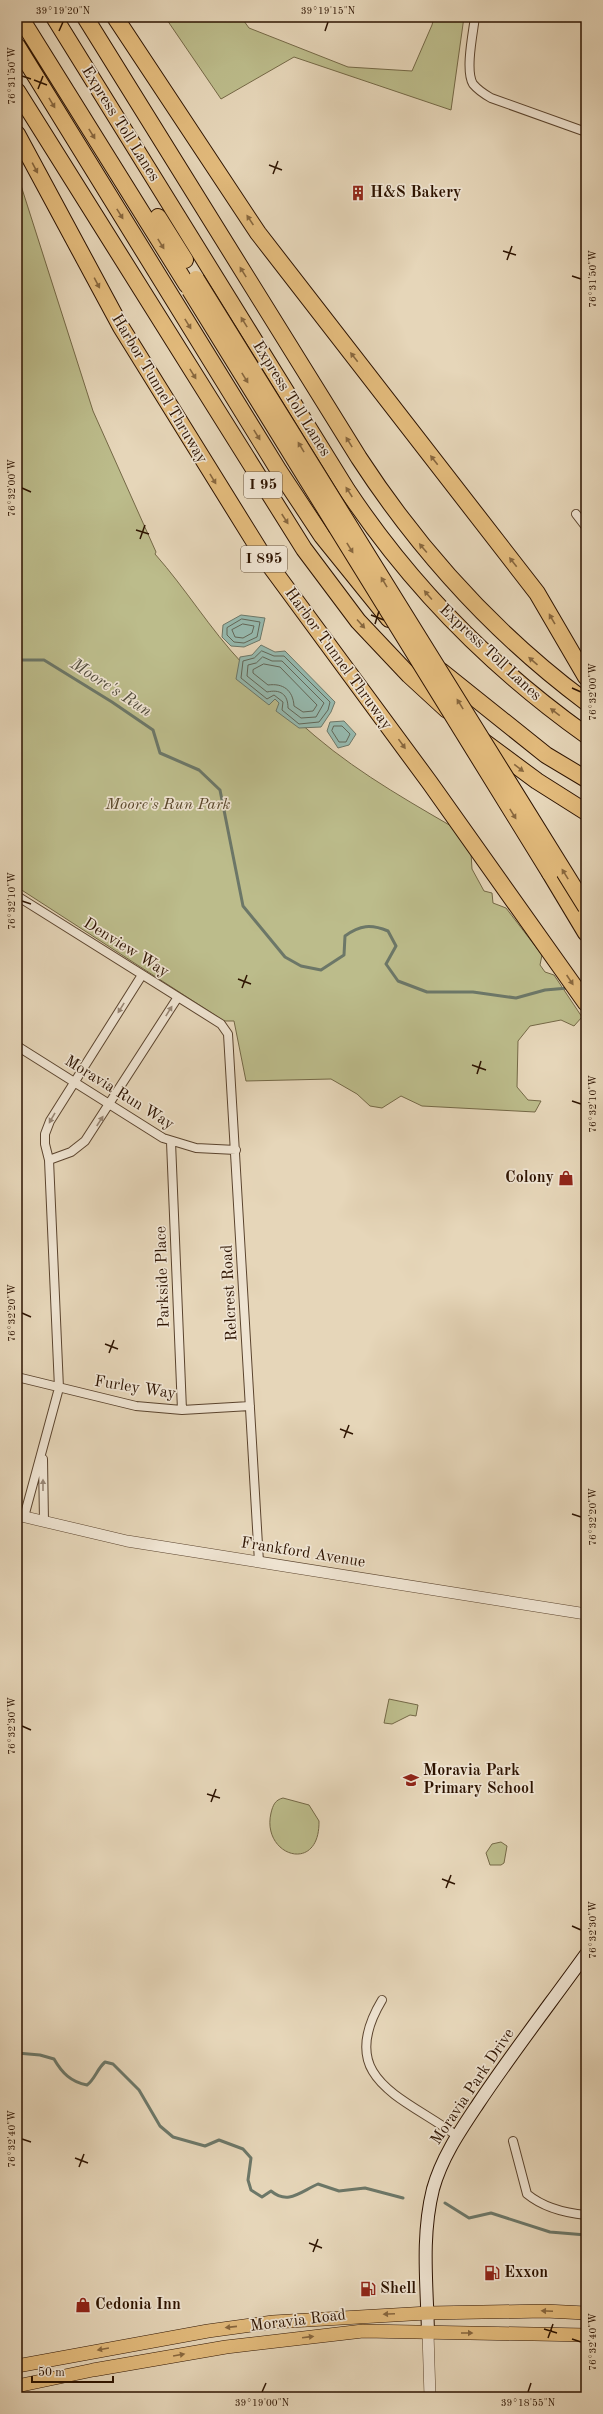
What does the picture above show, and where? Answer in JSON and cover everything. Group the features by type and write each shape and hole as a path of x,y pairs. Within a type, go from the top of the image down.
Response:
{"highway":[{"name":"Express Toll Lanes","path":"20,17 192,282 586,907"},
{"name":"Express Toll Lanes","path":"33,17 586,933"},
{"name":"Express Toll Lanes","path":"54,17 347,490 371,524 421,586 472,640 537,698 586,735"},
{"path":"85,17 359,458 392,507 440,569 481,612 538,665 586,702"},
{"path":"115,17 258,233 537,593 586,677"},
{"path":"17,46 275,464 326,542 373,602 424,657 546,755 586,779"},
{"name":"I 95","path":"17,91 260,482 304,549 358,621 409,675 469,731 537,781 586,812"},
{"name":"Harbor Tunnel Thruway","path":"17,134 120,327 265,559 430,783 586,1003"}],"main road":[{"name":"Moravia Park Drive","path":"428,2333 425,2274 425,2233 439,2170 457,2136 497,2076 586,1954"},
{"name":"Moravia Road","path":"17,2366 226,2328 324,2318 428,2313 545,2311 586,2313"},
{"name":"Moravia Road","path":"17,2386 93,2370 226,2347 363,2331 586,2335"}],"street":[{"path":"475,17 470,68 473,83 483,93 491,98 586,132"},
{"path":"576,514 586,527"},
{"name":"Denview Way","path":"17,896 221,1024"},
{"path":"21,1516 43,1449 59,1388 48,1160 45,1134 50,1121 142,975"},
{"path":"48,1160 71,1152 86,1141 178,997"},
{"name":"Relcrest Road","path":"221,1024 230,1040 258,1562"},
{"name":"Moravia Run Way","path":"17,1046 171,1142 208,1149 236,1150"},
{"name":"Parkside Place","path":"171,1142 182,1410"},
{"name":"Furley Way","path":"17,1377 136,1406 182,1410 250,1406"},
{"path":"43,1449 44,1522"},
{"name":"Frankford Avenue","path":"21,1516 127,1541 586,1614"},
{"path":"382,2000 366,2032 367,2051 371,2070 396,2098 457,2136"},
{"path":"513,2141 527,2194 534,2200 554,2208 586,2215"},
{"name":"Moravia Park Drive","path":"428,2333 430,2397"}],"green space":[{"path":"165,17 241,17 249,28 348,67 412,71 434,17 464,17 451,110 294,57 221,99"},
{"name":"Moore's Run Park","path":"17,173 93,411 156,552 155,554 230,650 268,692 305,728 333,751 371,777 470,837 472,869 484,891 492,893 493,903 506,908 542,955 540,965 545,972 554,975 582,1017 574,1026 561,1020 530,1026 518,1041 517,1087 528,1100 541,1101 535,1112 422,1106 401,1096 382,1108 370,1106 357,1094 331,1079 246,1081 234,1021 224,1021 17,887"},
{"path":"389,1699 418,1705 416,1716 410,1715 392,1724 384,1723"},
{"path":"283,1798 309,1805 319,1821 317,1838 311,1849 302,1854 292,1853 282,1849 274,1840 270,1828 271,1813 276,1802"},
{"path":"501,1842 507,1846 504,1863 501,1865 490,1865 486,1853 492,1844"}],"water":[{"path":"241,615 265,618 260,640 244,647 231,646 222,637 223,625"},
{"path":"261,645 275,652 285,651 335,702 331,712 321,727 299,728 276,711 279,703 275,699 269,705 236,679 240,657 252,655"},
{"path":"344,721 356,734 349,745 338,748 327,731 330,722"}],"waterway":[{"name":"Moore's Run","path":"17,660 44,660 112,702 153,730 160,753 199,770 220,790 243,906 285,957 301,966 321,970 344,955 345,936 350,932 366,927 376,927 388,931 396,946 386,964 398,981 427,992 473,992 516,998 545,990 568,988"},
{"path":"17,2053 40,2055 54,2059 60,2069 68,2076 76,2082 87,2085 105,2062 113,2064 139,2090 160,2126 173,2137 205,2146 219,2140 243,2149 251,2158 248,2180 251,2190 262,2197 271,2191 283,2197 294,2196 318,2184 339,2191 365,2188 403,2198"},
{"path":"445,2203 469,2218 491,2213 550,2232 586,2235"}],"place":[{"name":"H&S Bakery","path":"358,193"},
{"name":"Colony","path":"566,1178"},
{"name":"Moravia Park Primary School","path":"411,1780"},
{"name":"Exxon","path":"492,2273"},
{"name":"Shell","path":"368,2289"},
{"name":"Cedonia Inn","path":"83,2305"}]}
